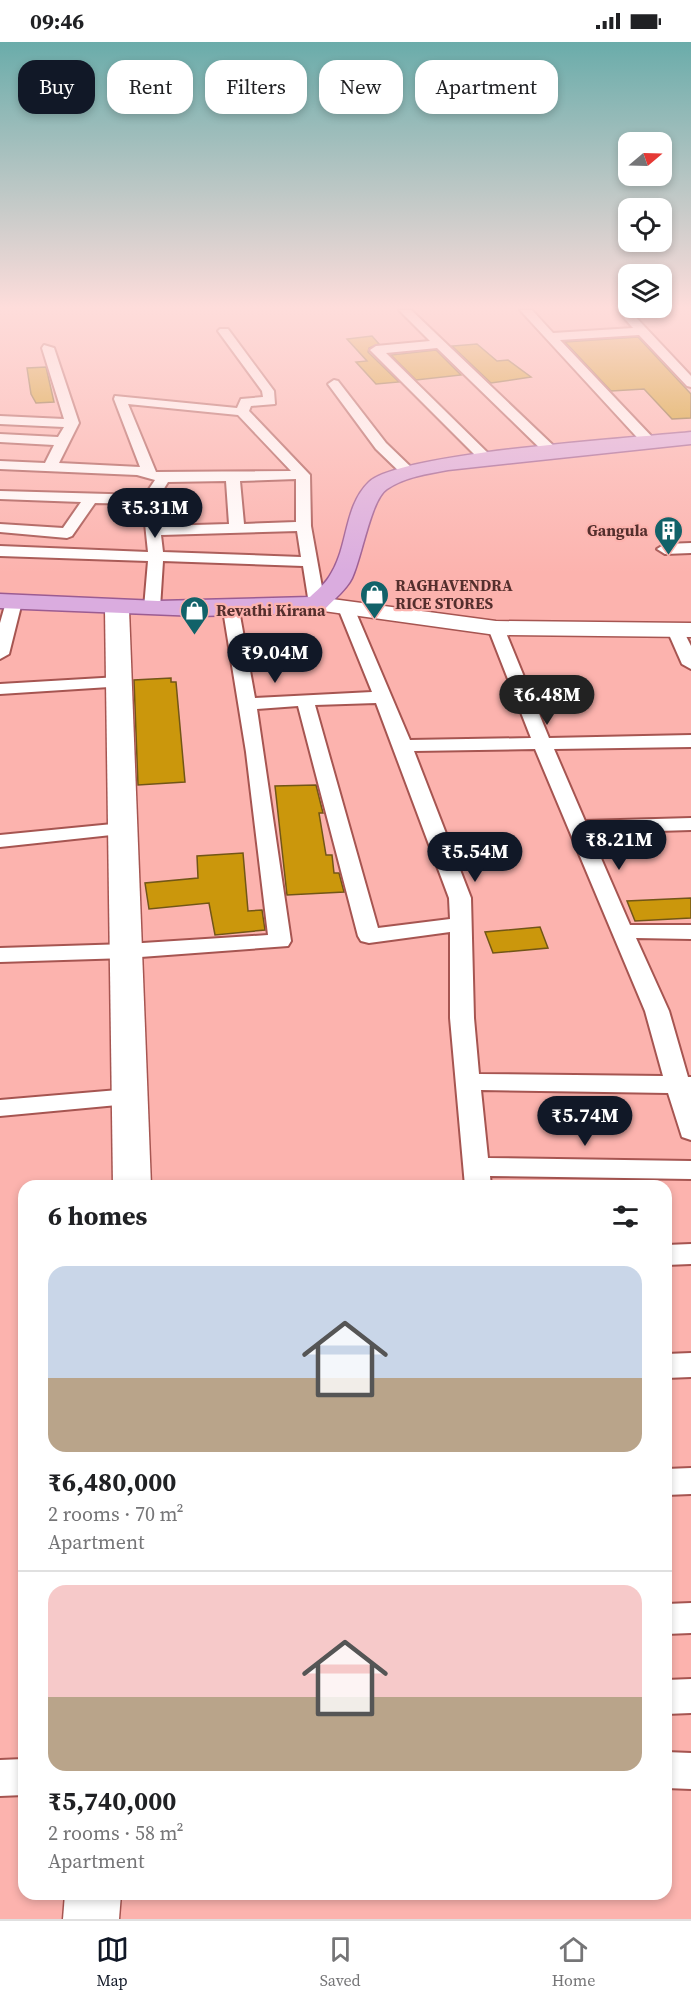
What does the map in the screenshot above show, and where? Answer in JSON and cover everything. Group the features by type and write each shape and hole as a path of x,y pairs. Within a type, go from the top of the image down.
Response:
{"main road":[{"path":"7,601 117,609 231,610 317,604 340,579 355,540 365,500 378,485 408,472 448,464 691,438"}],"street":[{"path":"50,467 72,423 64,398"},
{"path":"242,412 246,402 270,401 269,398"},
{"path":"344,398 381,446 408,472"},
{"path":"424,398 488,460"},
{"path":"495,398 553,453"},
{"path":"608,398 650,443"},
{"path":"149,472 120,399 242,412 303,475 304,526 317,604 496,628 683,630 691,664"},
{"path":"0,420 72,423"},
{"path":"0,438 63,441"},
{"path":"0,490 35,440"},
{"path":"0,465 149,472 164,478 303,475"},
{"path":"233,477 237,528"},
{"path":"152,608 156,556 150,500 164,478"},
{"path":"0,495 150,500"},
{"path":"0,528 67,532 91,498"},
{"path":"154,531 304,526"},
{"path":"665,549 691,548"},
{"path":"0,551 309,562"},
{"path":"0,654 7,601"},
{"path":"346,608 404,746 460,898 462,1018 478,1177 691,1170"},
{"path":"117,609 132,1180"},
{"path":"0,955 127,951 280,941 247,704 231,610"},
{"path":"496,628 657,1011 685,1085 691,1131"},
{"path":"0,689 119,682"},
{"path":"247,704 383,697"},
{"path":"305,700 369,936 460,924"},
{"path":"404,746 691,741"},
{"path":"578,827 691,824"},
{"path":"0,841 123,829"},
{"path":"624,931 691,932"},
{"path":"469,1082 685,1085"},
{"path":"0,1108 130,1097"},
{"path":"672,1255 691,1254"},
{"path":"672,1366 691,1365"},
{"path":"672,1482 691,1480"},
{"path":"672,1619 691,1618"},
{"path":"672,1697 691,1696"},
{"path":"672,1770 691,1771"},
{"path":"0,1778 18,1777"},
{"path":"91,1919 93,1900"}],"building":[{"path":"33,398 53,398 54,402 36,403"},
{"path":"652,398 691,398 691,418 672,419"},
{"path":"171,678 171,682 176,682 185,782 138,785 134,680"},
{"path":"316,785 323,813 319,813 326,855 332,855 334,873 339,873 344,892 287,895 275,786"},
{"path":"243,853 248,911 262,910 265,930 215,935 209,903 149,909 145,883 198,878 197,856"},
{"path":"691,898 691,918 635,921 627,901"},
{"path":"540,927 548,948 493,953 485,932"}],"place":[{"name":"Gangula","path":"669,556"},
{"name":"RAGHAVENDRA RICE STORES","path":"374,620"},
{"name":"Revathi Kirana","path":"195,636"}]}
